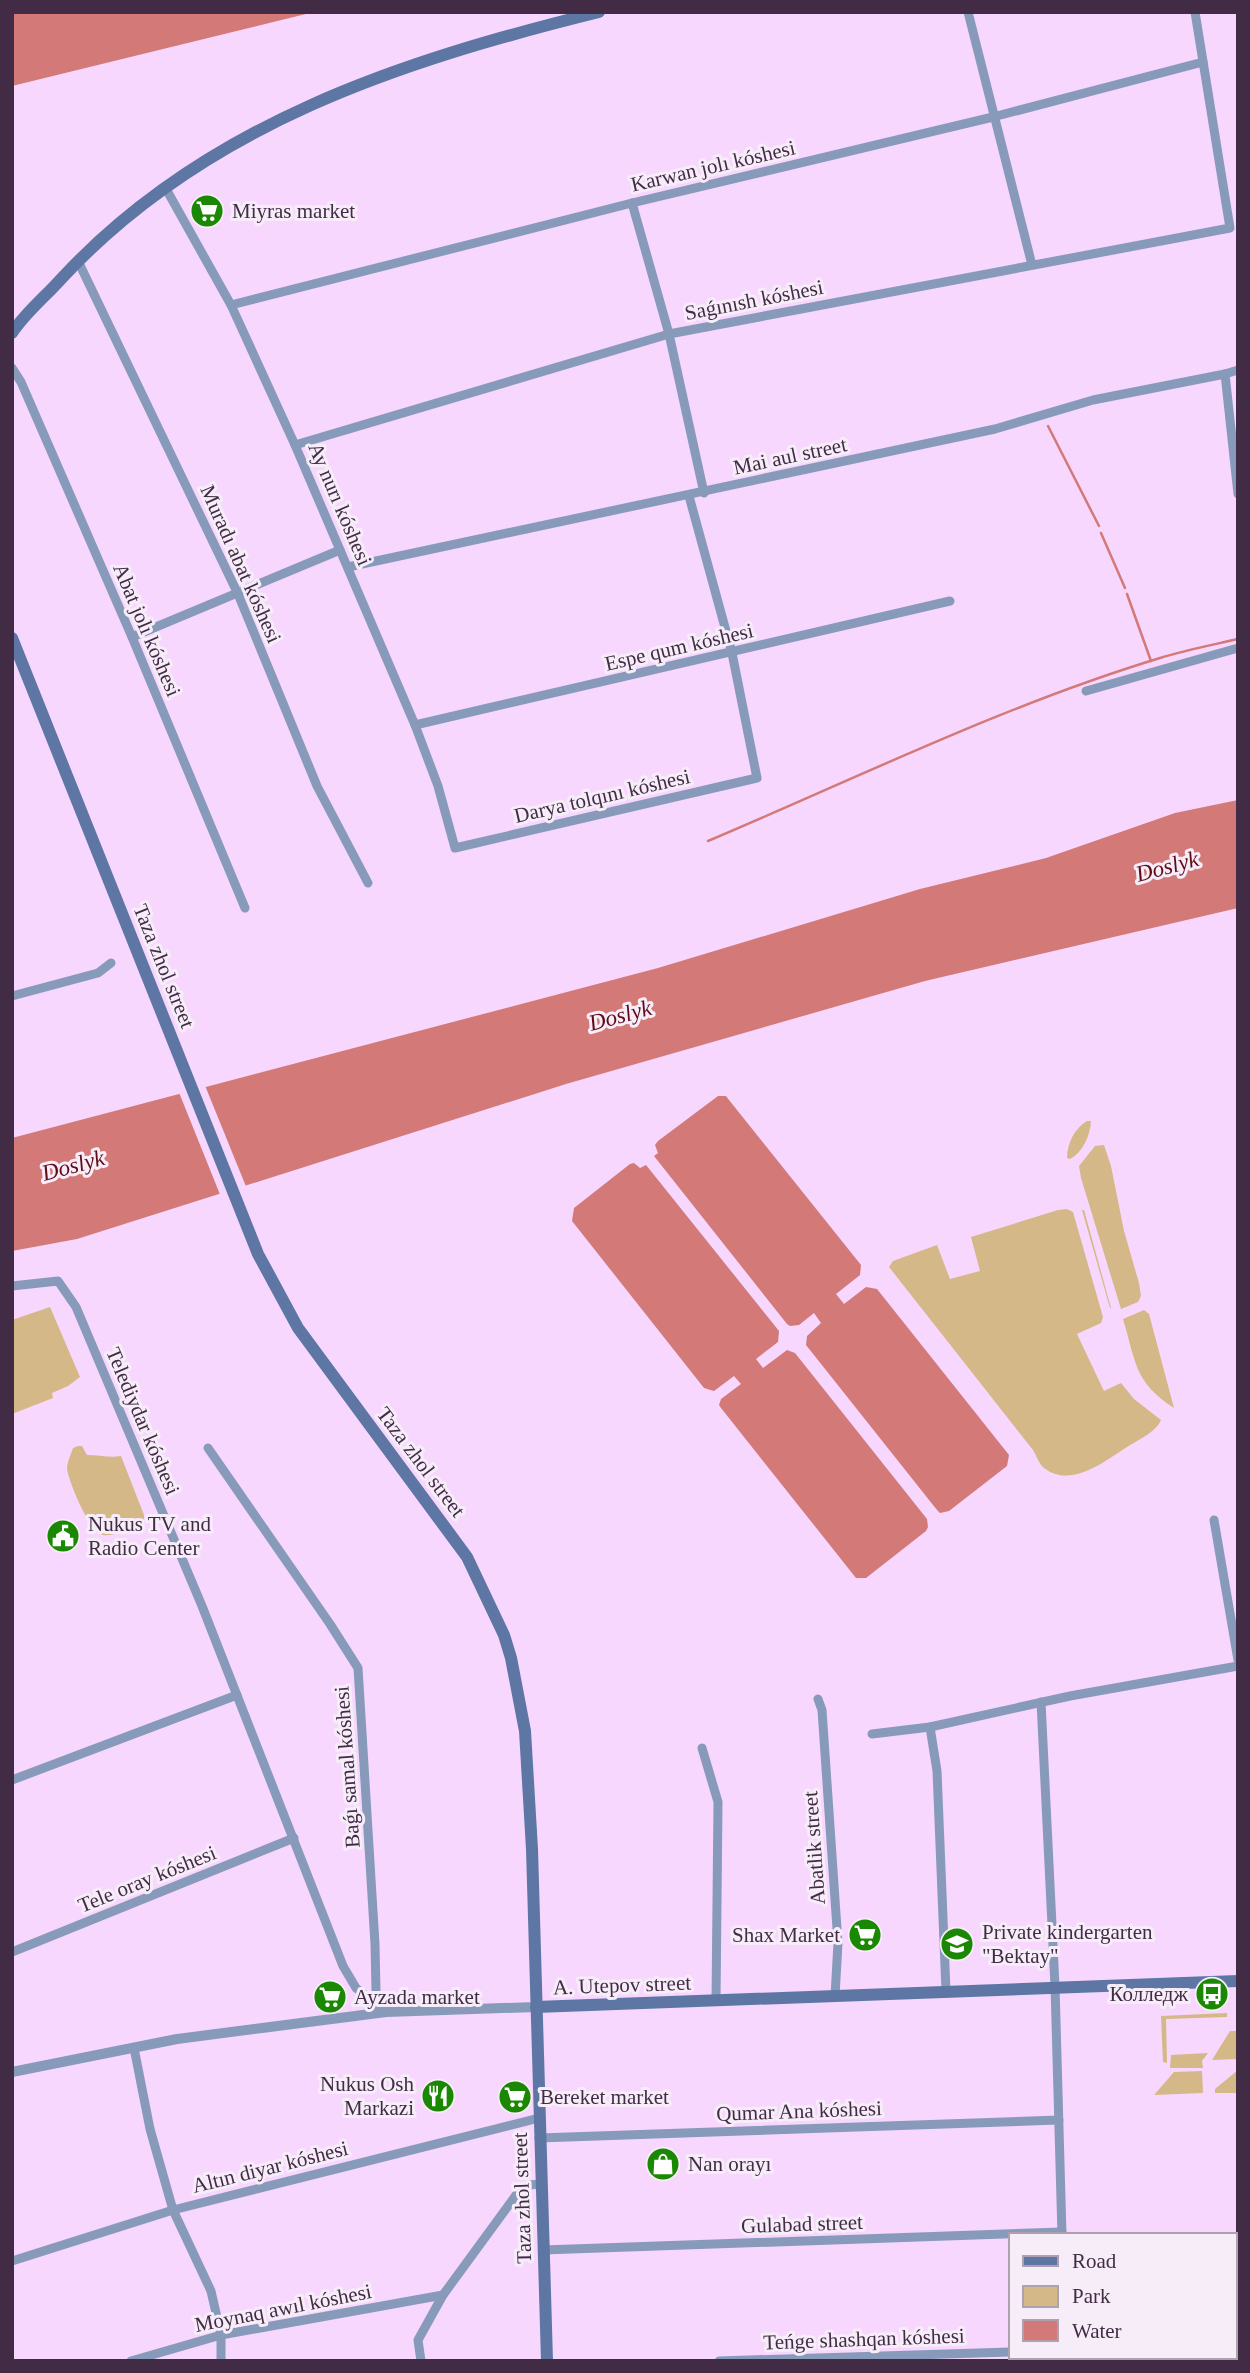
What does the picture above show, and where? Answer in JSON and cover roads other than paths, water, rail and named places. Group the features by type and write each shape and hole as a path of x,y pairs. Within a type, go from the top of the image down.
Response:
{"main road":[{"path":"13,330 123,218 165,187 243,137 330,96 397,71 599,12"},
{"name":"Taza zhol street","path":"14,642 258,1254 298,1328 467,1557 504,1635 525,1731 532,1849 547,2361"},
{"name":"A. Utepov street","path":"536,2007 1238,1981"}],"street":[{"path":"968,12 1032,265"},
{"path":"1195,12 1203,62"},
{"name":"Karwan jolı kóshesi","path":"232,305 632,203 993,117 1203,62"},
{"name":"Saǵınısh kóshesi","path":"295,445 669,334 1230,228 1203,62"},
{"name":"Ay nurı kóshesi","path":"165,187 232,305 295,445 415,726 438,786 455,848"},
{"path":"632,203 669,334 704,493"},
{"name":"Muradı abat kóshesi","path":"78,261 238,594 317,786 368,883"},
{"name":"Abat jolı kóshesi","path":"12,368 21,382 132,637 244,908"},
{"name":"Mai aul street","path":"348,568 995,429 1093,400 1238,370"},
{"path":"1225,374 1238,494"},
{"path":"689,496 732,653"},
{"path":"132,637 340,550"},
{"name":"Espe qum kóshesi","path":"415,726 950,601"},
{"path":"1086,691 1238,648"},
{"name":"Darya tolqını kóshesi","path":"455,848 757,778 732,653"},
{"path":"12,996 98,973 111,963"},
{"name":"Telediydar kóshesi","path":"12,1286 58,1281 76,1307 192,1582 343,1966 356,1988 386,2012"},
{"name":"Baǵı samal kóshesi","path":"208,1448 331,1624 358,1668 375,1944 376,1992 373,2003"},
{"path":"1214,1520 1238,1660"},
{"path":"872,1734 930,1727 1041,1702 1238,1666"},
{"path":"12,1780 237,1695"},
{"name":"Abatlik street","path":"818,1699 822,1710 838,1943 835,1996"},
{"path":"1041,1702 1055,1986 1062,2233"},
{"path":"930,1727 937,1771 946,1991"},
{"path":"702,1748 718,1802 716,2001"},
{"name":"Tele oray kóshesi","path":"12,1952 294,1838"},
{"name":"A. Utepov street","path":"12,2072 177,2039 386,2012 536,2007"},
{"path":"134,2048 150,2129 173,2210 211,2291 221,2335 221,2361"},
{"name":"Altın diyar kóshesi","path":"12,2261 173,2210 539,2118"},
{"name":"Qumar Ana kóshesi","path":"540,2138 1059,2120"},
{"path":"421,2361 418,2340 443,2295 519,2191 529,2185 541,2184"},
{"name":"Gulabad street","path":"543,2250 1009,2236"},
{"name":"Moynaq awıl kóshesi","path":"131,2361 221,2335 443,2295"},
{"name":"Teńge shashqan kóshesi","path":"719,2361 1009,2352"}],"water":[{"path":"314,12 12,86 12,13"},
{"name":"Doslyk","path":"1238,800 1238,908 925,981 566,1084 77,1239 12,1251 12,1138 658,968 920,889 1046,858 1175,813"},
{"path":"718,1096 726,1096 861,1265 860,1275 836,1294 844,1304 866,1287 877,1289 1009,1455 1007,1466 949,1511 940,1513 937,1510 806,1345 807,1336 821,1323 814,1313 799,1325 787,1324 654,1156 658,1153 655,1145 658,1141"},
{"path":"634,1163 640,1168 646,1165 779,1331 778,1342 756,1359 763,1368 787,1350 795,1353 927,1519 926,1531 866,1578 856,1578 719,1405 721,1399 741,1384 734,1376 714,1391 704,1388 572,1221 574,1208"}],"waterway":[{"path":"1048,426 1099,526"},
{"path":"1101,533 1125,588"},
{"path":"1127,594 1151,661"},
{"path":"708,841 1045,698 1160,658 1238,639"}],"place":[{"name":"Miyras market","path":"207,211"},
{"name":"Nukus TV and Radio Center","path":"63,1536"},
{"name":"Shax Market","path":"865,1935"},
{"name":"Private kindergarten \"Bektay\"","path":"957,1944"},
{"name":"Колледж","path":"1212,1994"},
{"name":"Ayzada market","path":"330,1997"},
{"name":"Nukus Osh Markazi","path":"438,2096"},
{"name":"Bereket market","path":"515,2097"},
{"name":"Nan orayı","path":"663,2164"}]}
